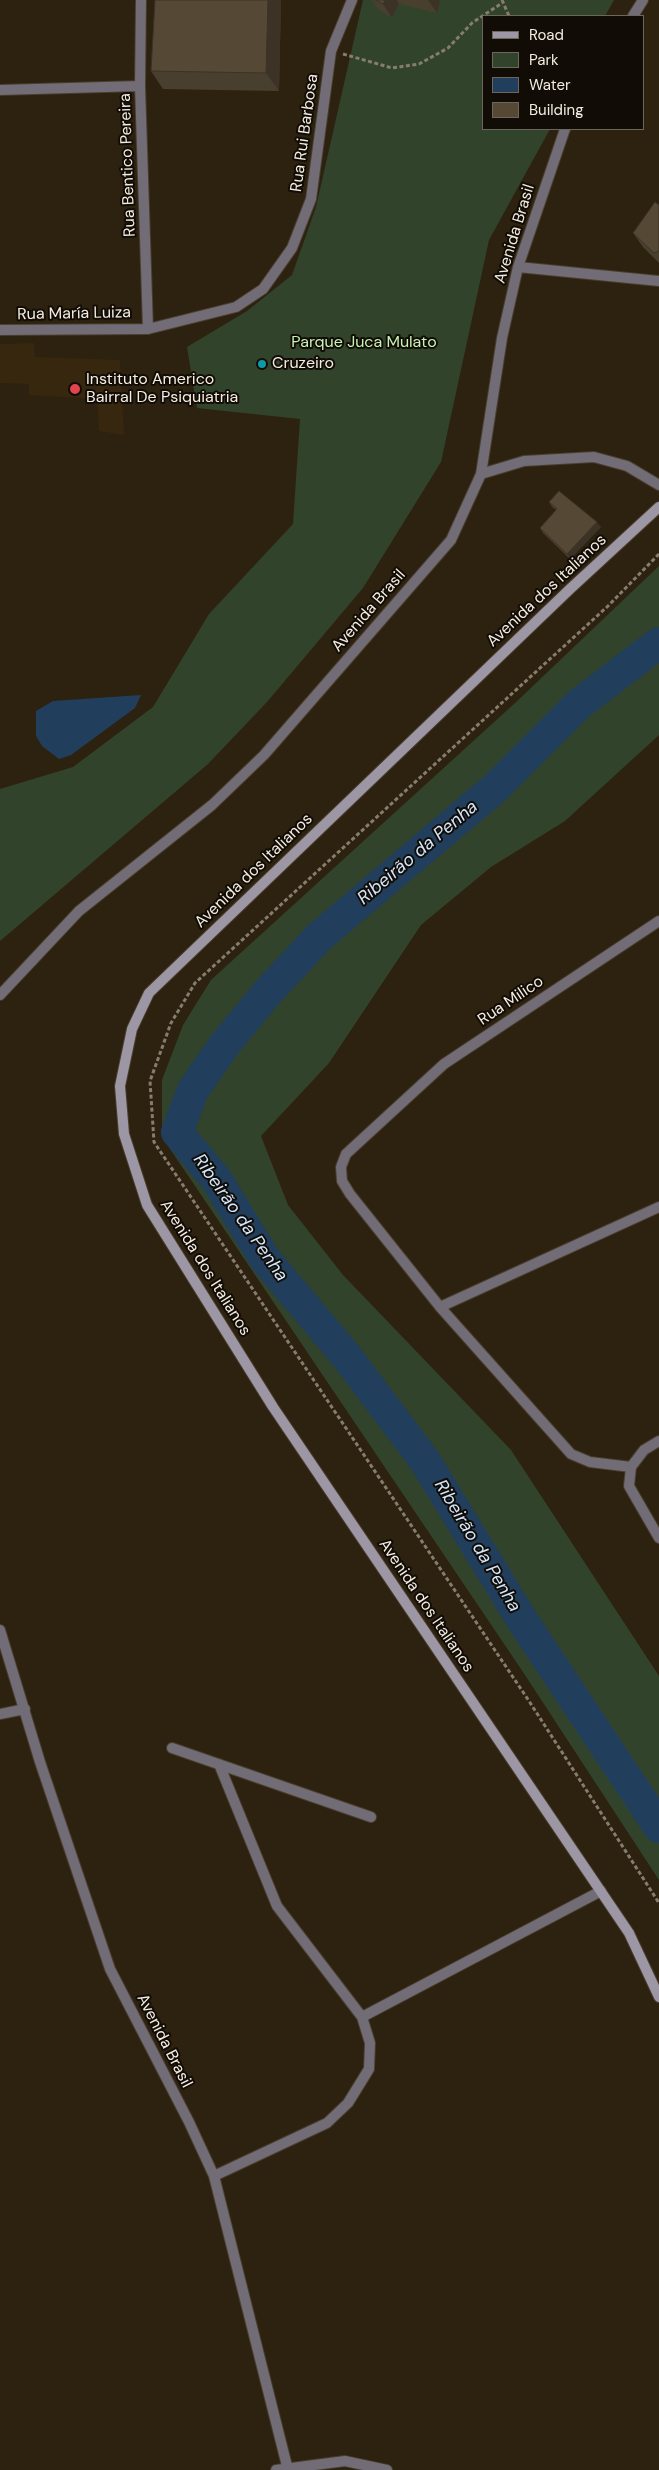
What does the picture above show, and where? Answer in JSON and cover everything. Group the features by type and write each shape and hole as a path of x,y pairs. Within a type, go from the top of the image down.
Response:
{"main road":[{"name":"Avenida dos Italianos","path":"659,507 570,589 149,993 132,1029 120,1086 124,1134 147,1205 273,1407 601,1891 628,1933 659,1997"}],"street":[{"name":"Rua Bentico Pereira","path":"141,0 140,86 148,329"},
{"name":"Rua Rui Barbosa","path":"148,329 236,307 263,289 292,248 311,199 331,51 352,0"},
{"path":"634,15 644,0"},
{"path":"0,90 140,86"},
{"name":"Avenida Brasil","path":"0,995 79,911 212,805 264,755 451,540 480,474 502,338 518,267 565,130"},
{"path":"518,267 656,283"},
{"name":"Rua María Luiza","path":"0,330 148,329"},
{"path":"480,474 524,461 594,457 627,466 659,484"},
{"name":"Rua Milico","path":"631,1467 590,1462 571,1454 440,1307 350,1194 342,1181 340,1167 346,1154 386,1114 444,1064 659,921"},
{"path":"440,1307 659,1207"},
{"path":"659,1441 644,1450 631,1467 630,1486 659,1538"},
{"name":"Avenida Brasil","path":"0,1630 40,1762 110,1969 189,2122 214,2176 288,2469"},
{"path":"0,1714 25,1709"},
{"path":"172,1748 371,1817"},
{"path":"214,2176 328,2123 348,2104 369,2069 370,2044 362,2017 277,1906 219,1764"},
{"path":"362,2017 601,1891"},
{"path":"276,2470 345,2461 387,2470"}],"path":[{"path":"483,15 502,2 508,15"},
{"path":"331,51 392,68 419,64 448,48 472,23 482,16"},
{"path":"659,554 608,606 195,983 171,1023 150,1081 154,1142 529,1701 659,1903"}],"shaded area":[{"name":"Instituto Americo Bairral De Psiquiatria","path":"34,343 35,357 120,360 124,435 99,431 97,399 29,395 29,384 0,383 0,344"}],"green space":[{"name":"Parque Juca Mulato","path":"363,0 614,0 606,15 482,15 482,130 549,130 489,240 441,462 363,588 267,702 208,764 0,941 0,789 73,767 153,707 209,614 293,524 300,419 197,408 187,347 247,311 292,275 316,207"},
{"path":"659,566 659,735 565,821 491,867 421,925 329,1063 261,1136 288,1205 343,1275 511,1450 659,1676 659,1880 523,1672 162,1137 162,1080 183,1025 211,980 515,703"}],"water":[{"path":"141,695 135,708 71,755 59,759 42,746 36,736 36,711 53,701"}],"building":[{"path":"155,0 268,0 266,73 151,71"},
{"path":"376,0 385,0 383,4"},
{"path":"655,202 659,205 659,251 654,253 633,233"},
{"path":"559,491 597,522 567,554 540,528 557,509 549,502"}],"waterway":[{"name":"Ribeirão da Penha","path":"659,643 579,704 494,789 319,937 267,993 225,1044 193,1090 177,1132 216,1179 265,1259 347,1357 425,1461 522,1620 659,1827"}],"place":[{"name":"Cruzeiro","path":"262,364"},
{"name":"Instituto Americo Bairral De Psiquiatria","path":"75,389"}]}
